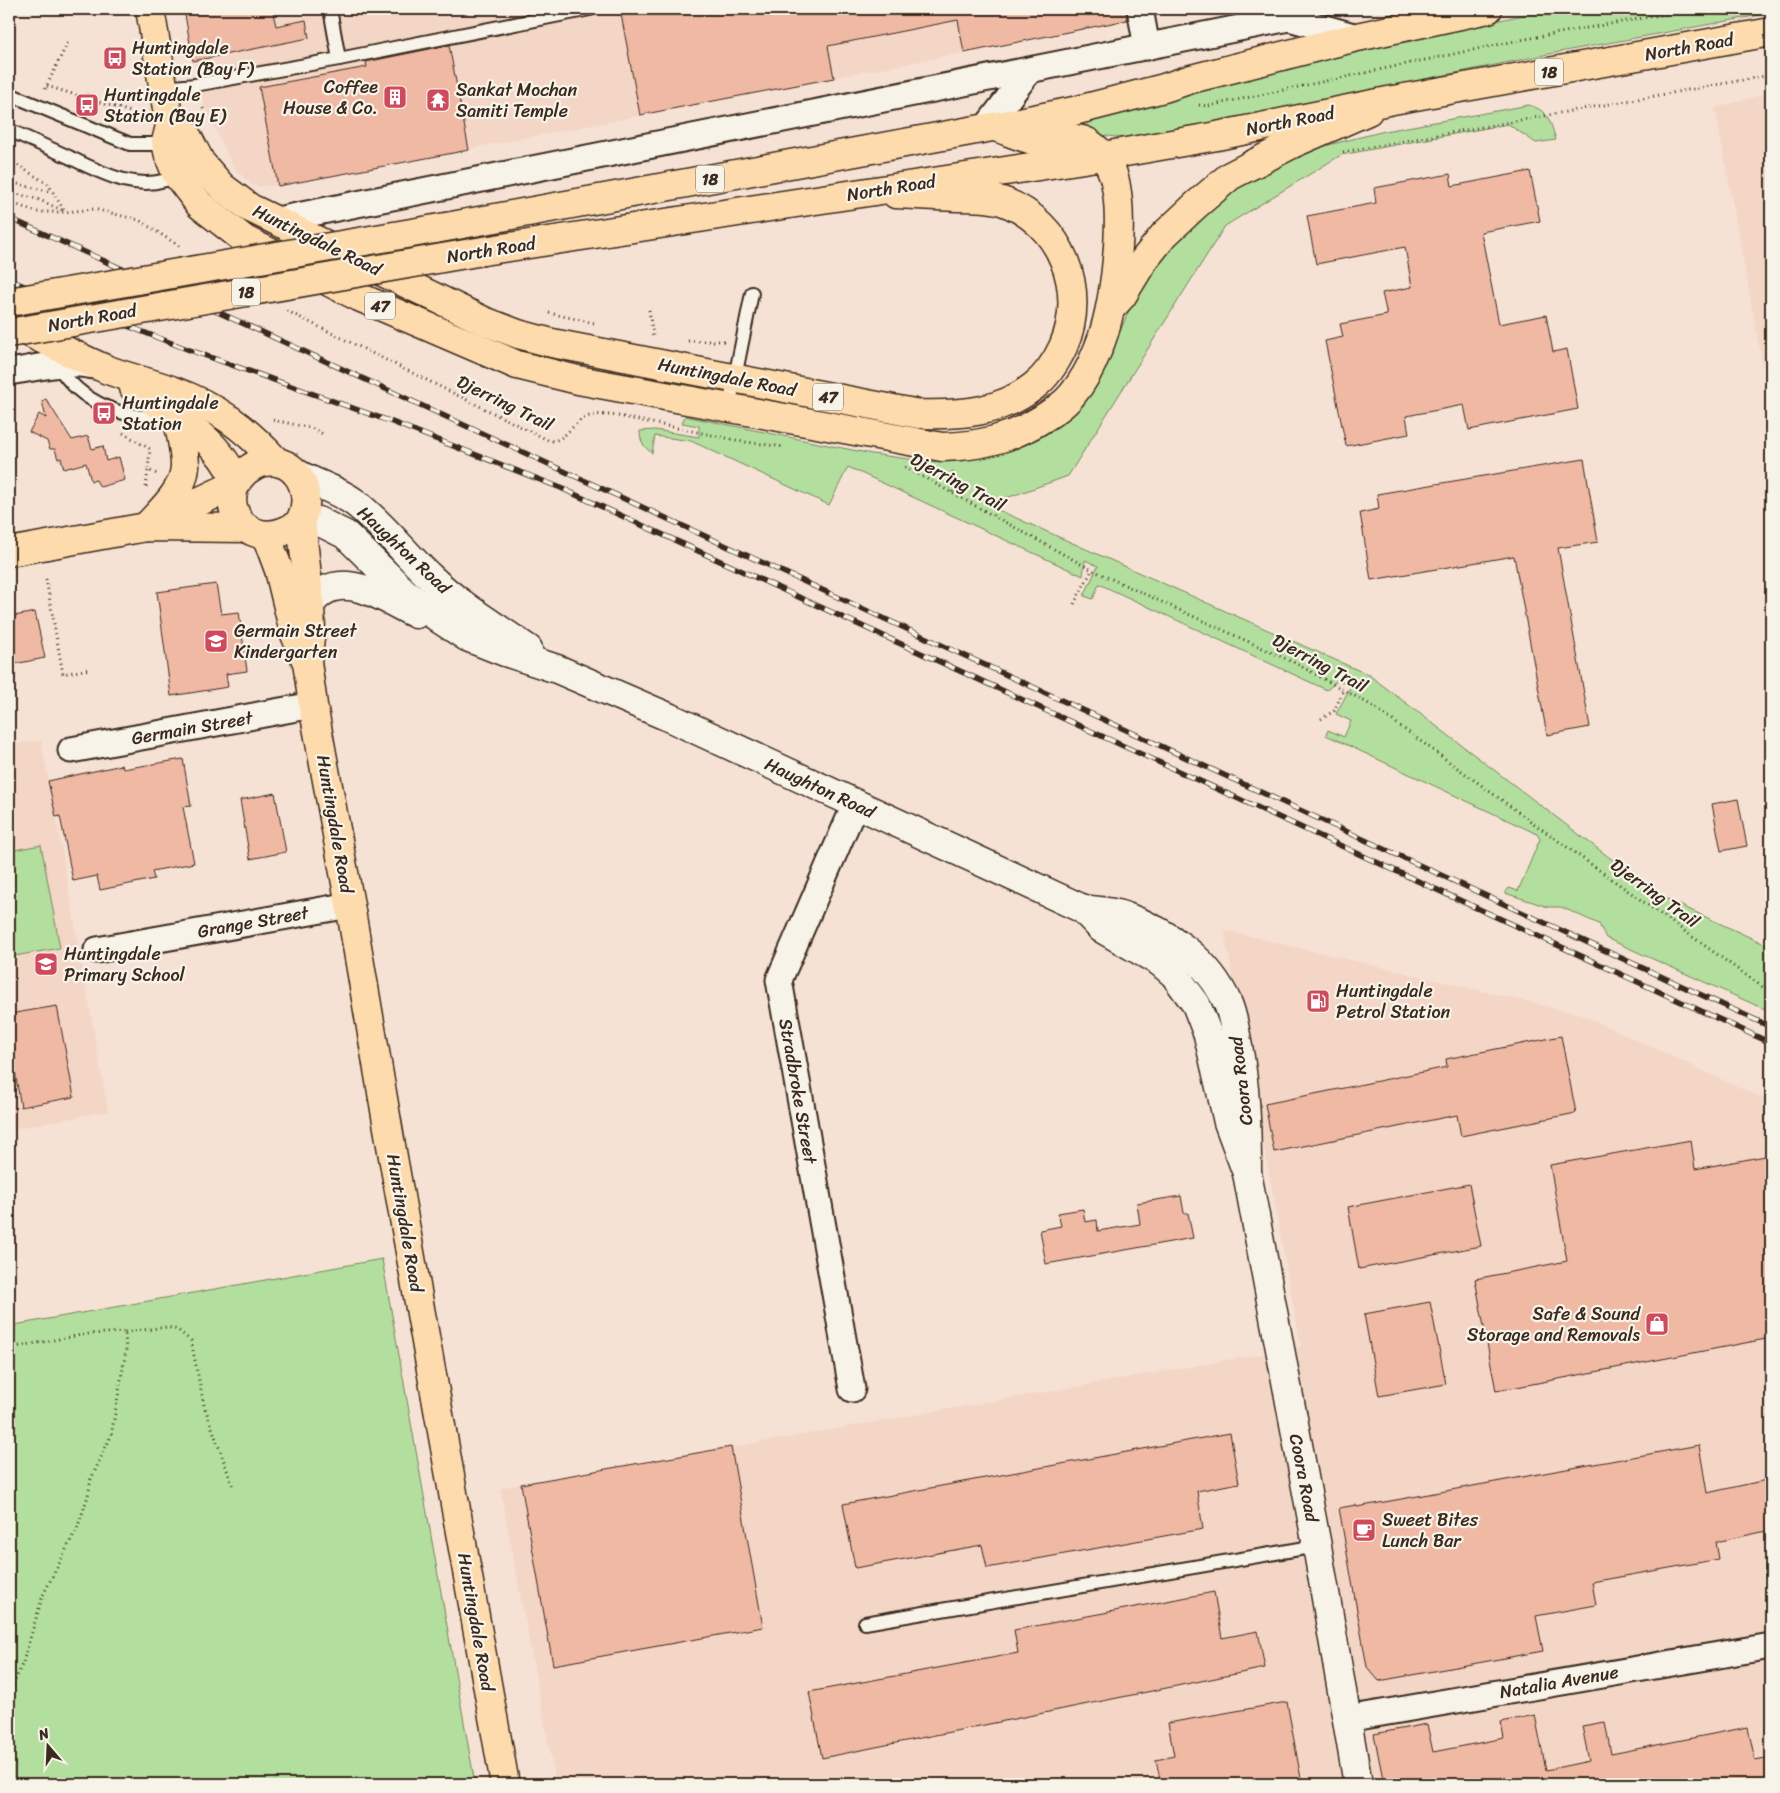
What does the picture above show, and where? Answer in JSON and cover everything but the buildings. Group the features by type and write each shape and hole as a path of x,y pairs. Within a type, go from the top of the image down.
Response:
{"main road":[{"name":"Huntingdale Road","path":"150,9 164,88 183,132 199,160 222,187 250,208 484,321 518,334 552,343 735,380 919,414 956,415 991,409 1014,399 1036,385 1055,362 1069,331 1073,297 1069,276 1062,256 1054,240 1040,224 1011,206 993,199 860,193"},
{"name":"North Road","path":"9,302 435,228 990,128 1074,111 1358,37 1488,9"},
{"name":"North Road","path":"9,332 483,250 1103,156 1217,136 1393,100 1771,32"},
{"path":"1110,309 1122,296 1144,260 1164,235 1230,176 1292,144 1393,100"},
{"path":"990,128 1042,142 1085,141 1103,156"},
{"name":"Huntingdale Road","path":"183,132 169,156 178,175 200,205 245,240 359,297 517,366 578,380 942,447 967,446 1000,440 1027,428 1054,412 1071,396 1086,374 1099,349 1110,309 1116,257 1118,216 1113,175 1103,156"},
{"name":"Haughton Road","path":"9,323 53,353 174,391 212,408 237,423 287,468"},
{"name":"Haughton Road","path":"109,370 203,436 223,457 235,484"},
{"path":"146,527 172,498 183,478 184,455 176,416"},
{"path":"9,552 146,527 279,533 292,528 302,519 305,509 306,497 303,484 287,468 262,462 250,466 241,474 235,484 232,503 236,516 257,532"},
{"path":"146,527 235,484"},
{"name":"Huntingdale Road","path":"302,519 311,630 307,662 313,705 505,1784"},
{"name":"Huntingdale Road","path":"257,532 279,570 294,632 307,662"}],"street":[{"path":"1140,9 1147,47"},
{"name":"North Road","path":"277,220 1289,18 1358,37"},
{"path":"990,128 1029,71"},
{"path":"9,372 53,353"},
{"name":"Haughton Road","path":"287,468 335,490 354,503 374,520 438,585 557,669"},
{"name":"Haughton Road","path":"302,519 318,521 346,534 405,592 456,631 481,643 557,669 673,719 855,805 1083,909 1123,916 1172,939 1204,967 1222,992"},
{"path":"310,605 317,596 328,588 344,585 356,586 456,631"},
{"name":"Germain Street","path":"71,750 313,705"},
{"name":"Stradbroke Street","path":"852,1389 779,980 855,805"},
{"name":"Grange Street","path":"97,950 350,905"},
{"name":"Haughton Road","path":"1083,909 1101,928 1160,962 1174,974 1196,1004"},
{"name":"Coora Road","path":"1222,992 1233,1021 1242,1064 1248,1116 1247,1173"},
{"name":"Coora Road","path":"1196,1004 1208,1035 1228,1122 1247,1173 1317,1546 1358,1784"},
{"name":"Natalia Avenue","path":"1347,1718 1771,1646"}],"lane":[{"path":"330,9 339,59"},
{"path":"164,88 195,85 339,59 590,9"},
{"path":"9,94 130,144 155,144 183,132"},
{"path":"9,130 109,176 118,178 150,183 170,180 199,160"},
{"path":"729,407 752,293"},
{"path":"53,353 67,379 78,390 113,410 147,418 176,416"},
{"path":"865,1623 1317,1546"}],"path":[{"path":"1208,106 1520,40 1694,9"},
{"path":"1340,152 1771,75"},
{"path":"47,86 134,113"},
{"path":"85,99 89,92"},
{"path":"183,132 202,108"},
{"path":"9,160 48,184 65,212"},
{"path":"9,180 13,183 52,192"},
{"path":"9,192 37,198 65,212"},
{"path":"9,202 37,212 94,209 138,220 186,250"},
{"name":"Djerring Trail","path":"282,309 550,441 561,439 575,424 585,418 601,414 746,442 786,447"},
{"path":"649,310 654,342"},
{"path":"682,341 742,341"},
{"name":"Djerring Trail","path":"904,467 1092,570 1295,663 1371,705 1771,993"},
{"path":"954,495 950,487 950,480 955,469"},
{"path":"1074,604 1092,570"},
{"path":"46,579 63,674 90,669"},
{"path":"1321,719 1334,711 1344,689"},
{"path":"9,1348 87,1334 167,1327 178,1330 191,1341 204,1406 234,1487"},
{"path":"9,1694 23,1662 43,1595 78,1526 92,1479 111,1436 126,1351 125,1332"}],"shaded area":[{"path":"184,9 1112,9 1113,13 1105,25 278,186 253,186 233,167 201,97"},
{"path":"1771,92 1771,410 1715,108"},
{"name":"Huntingdale Primary School","path":"41,740 108,1111 9,1130 9,745"},
{"path":"1224,930 1580,1014 1771,1102 1771,1784 556,1784 500,1488 1301,1347"}],"green space":[{"path":"1551,9 1771,9 1771,13 1554,53 1130,139 1079,132 1052,131 1208,88 1347,53"},
{"path":"1529,105 1536,107 1545,114 1556,140 1536,143 1508,124 1341,155 1225,226 1068,476 987,505 1369,675 1660,896 1771,947 1771,1012 1606,938 1599,924 1561,907 1548,907 1505,893 1509,888 1518,891 1540,839 1537,834 1326,735 1328,730 1344,737 1351,721 1336,714 1351,686 1338,680 1327,690 1099,584 1093,599 1084,596 1098,566 1085,560 1083,576 848,467 829,505 691,441 655,436 652,453 642,441 640,431 655,430 699,437 699,426 682,423 685,416 872,454 930,462 978,458 1010,450 1090,389 1113,349 1136,293 1170,246 1233,190 1308,150 1385,131"},
{"path":"41,845 60,948 9,957 9,851"},
{"path":"382,1259 475,1784 9,1784 9,1326"}],"railway":[{"path":"9,218 262,332 1771,1027"},
{"path":"9,280 187,349 392,422 561,488 1771,1043"}],"place":[{"name":"Huntingdale Station (Bay F)","path":"115,58"},
{"name":"Coffee House & Co.","path":"395,97"},
{"name":"Sankat Mochan Samiti Temple","path":"438,100"},
{"name":"Huntingdale Station (Bay E)","path":"87,105"},
{"name":"Huntingdale Station","path":"104,413"},
{"name":"Germain Street Kindergarten","path":"216,641"},
{"name":"Huntingdale Primary School","path":"46,964"},
{"name":"Huntingdale Petrol Station","path":"1318,1001"},
{"name":"Safe & Sound Storage and Removals","path":"1657,1324"},
{"name":"Sweet Bites Lunch Bar","path":"1364,1530"}]}
